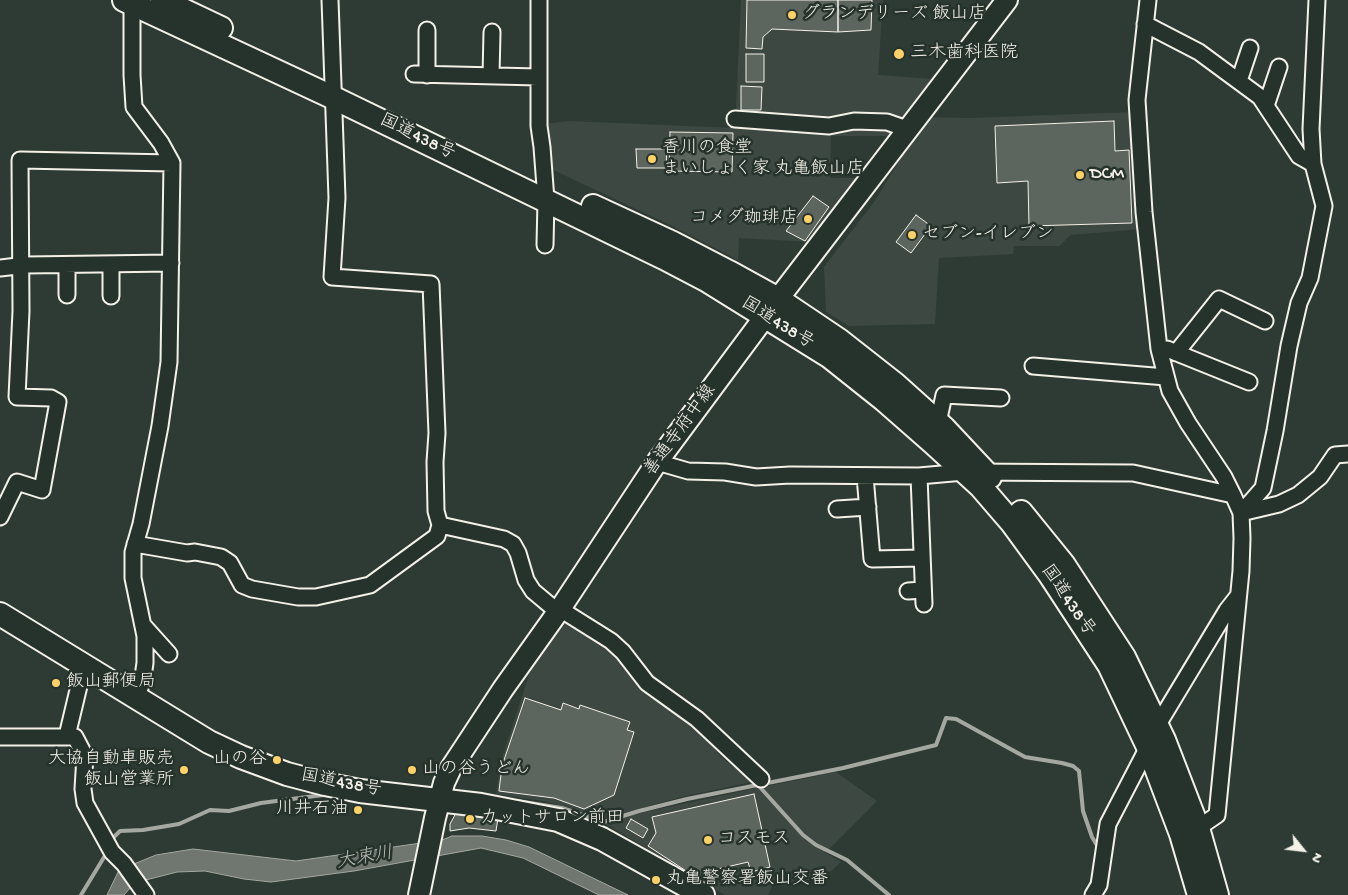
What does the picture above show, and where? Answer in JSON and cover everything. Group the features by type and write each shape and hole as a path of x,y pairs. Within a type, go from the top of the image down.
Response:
{"highway":[{"name":"国道438号","path":"162,0 333,90"},
{"name":"国道438号","path":"130,1 333,90 545,192 673,243 772,308 830,357 975,472 1024,514 1064,565 1124,657 1164,740 1189,831 1199,895"},
{"name":"国道438号","path":"772,308 839,340 895,384 938,423 975,472 981,487 1012,523 1050,575 1109,665 1189,831 1217,895"},
{"name":"国道438号","path":"0,614 209,742 274,769 325,784 360,791 481,805 544,816 570,824 602,839 703,895"}],"main road":[{"name":"善通寺府中線","path":"419,895 444,782 451,768 657,462 1006,0"}],"street":[{"path":"135,544 221,557 230,563 242,585 252,589 298,597 316,597 370,586 437,536 440,525 436,511 435,462 437,434 431,284 332,277 337,198 330,0"},
{"path":"539,0 539,126 545,192 546,245"},
{"path":"1148,0 1137,100 1140,162 1158,346 1170,390 1188,422 1224,477 1241,513 1242,538 1238,596 1217,815 1189,831"},
{"path":"1241,513 1263,488 1275,431 1289,346 1299,304 1310,278 1324,206 1313,164 1311,129 1317,0"},
{"path":"130,1 134,107 161,143 172,162 169,362 166,393 141,524 133,552 133,578 145,636 145,663 142,683 136,697"},
{"path":"1145,24 1199,52 1260,97 1299,156 1313,164"},
{"path":"427,30 420,75 538,77"},
{"path":"491,76 492,32"},
{"path":"1239,81 1250,48"},
{"path":"1266,106 1279,67"},
{"path":"735,119 830,126 854,121 886,122 907,129"},
{"path":"0,516 17,482 42,490 58,402 51,398 17,397 21,311 20,160 172,162"},
{"path":"0,268 67,264 171,263"},
{"path":"67,264 67,295"},
{"path":"111,264 111,296"},
{"path":"1176,353 1219,299 1265,321"},
{"path":"1158,346 1249,382"},
{"path":"1033,366 1166,377"},
{"path":"938,423 944,395 1001,398"},
{"path":"1241,513 1279,504 1298,495 1320,477 1335,455 1348,454"},
{"path":"657,462 688,471 725,472 756,477 790,475 920,476 975,472 1133,473 1233,495"},
{"path":"865,476 872,559 922,558"},
{"path":"919,595 922,558 920,476"},
{"path":"837,508 868,507"},
{"path":"440,525 504,539 513,544 518,553 526,580 533,591 558,611 611,641 623,652 647,683 697,719 760,779"},
{"path":"1157,726 1227,610 1238,596"},
{"path":"142,625 169,654"},
{"path":"67,736 84,665"},
{"path":"0,737 75,737 85,756 83,789 85,803 112,852 124,864 142,890"},
{"path":"1093,895 1099,885 1108,824 1148,747"}],"shaded area":[{"path":"741,0 883,0 878,75 933,79 889,136 831,136 830,178 856,178 810,242 739,238 738,260 672,226 547,167 544,124 569,121 735,128"},
{"path":"1132,112 1141,229 1071,235 1059,246 1014,246 1013,254 939,258 935,324 849,326 826,312 824,267 874,202 926,117 970,118"},
{"path":"561,619 602,643 649,694 691,724 706,738 720,756 752,782 681,797 599,820 575,809 543,801 496,794 501,761 533,662"},
{"path":"836,772 877,801 828,850 824,849 824,852 841,862 831,871 791,887 773,884 768,895 725,895 604,823 631,815 757,788 762,791 765,790 763,787"}],"water":[{"name":"大束川","path":"452,836 482,836 506,840 529,847 628,895 599,895 523,858 481,848 354,871 271,882 205,871 177,872 142,881 132,886 124,895 107,895 119,870 156,855 193,849 296,861 442,840"}],"building":[{"name":"グランデリーズ 飯山店","path":"747,0 838,0 838,32 772,29 763,37 762,49 746,48"},
{"path":"838,0 872,0 871,30 838,32"},
{"path":"746,54 764,54 764,82 746,82"},
{"path":"741,86 762,87 761,110 741,110"},
{"path":"1114,121 1115,151 1129,150 1132,223 1029,226 1028,181 997,183 995,126"},
{"path":"670,132 733,133 732,172 669,171"},
{"name":"香川の食堂 まいしょく家 丸亀飯山店","path":"636,149 667,149 666,168 637,168"},
{"name":"コメダ珈琲店","path":"813,196 829,207 805,241 786,231"},
{"path":"916,215 931,226 911,253 896,242"},
{"path":"525,698 561,710 563,703 579,709 580,705 630,722 627,730 634,732 614,795 584,809 554,798 499,791 502,766"},
{"name":"コスモス","path":"754,794 770,867 751,872 748,862 705,872 700,880 648,846 656,833 652,817"},
{"path":"456,813 498,818 496,831 469,828 450,831 450,824"},
{"path":"631,819 648,829 643,838 626,828"}],"waterway":[{"path":"517,801 562,808 589,817 600,823 687,799 843,768 936,745 946,718 956,719 1025,757 1062,763 1073,766 1079,771 1083,811 1092,837 1098,847"},
{"path":"758,785 803,835 816,845 847,860 889,895"},
{"path":"113,838 120,831 143,830 179,824 210,810 229,811 261,803 323,795"},
{"path":"81,895 106,854"}],"place":[{"name":"グランデリーズ 飯山店","path":"792,15"},
{"name":"三木歯科医院","path":"899,54"},
{"name":"香川の食堂 まいしょく家 丸亀飯山店","path":"652,159"},
{"name":"DCM","path":"1080,175"},
{"name":"コメダ珈琲店","path":"808,219"},
{"name":"セブン-イレブン","path":"912,235"},
{"name":"飯山郵便局","path":"56,683"},
{"name":"山の谷","path":"277,760"},
{"name":"大協自動車販売 飯山営業所","path":"184,770"},
{"name":"山の谷うどん","path":"412,770"},
{"name":"川井石油","path":"358,810"},
{"name":"カットサロン前田","path":"470,819"},
{"name":"コスモス","path":"708,840"},
{"name":"丸亀警察署飯山交番","path":"656,880"}]}
